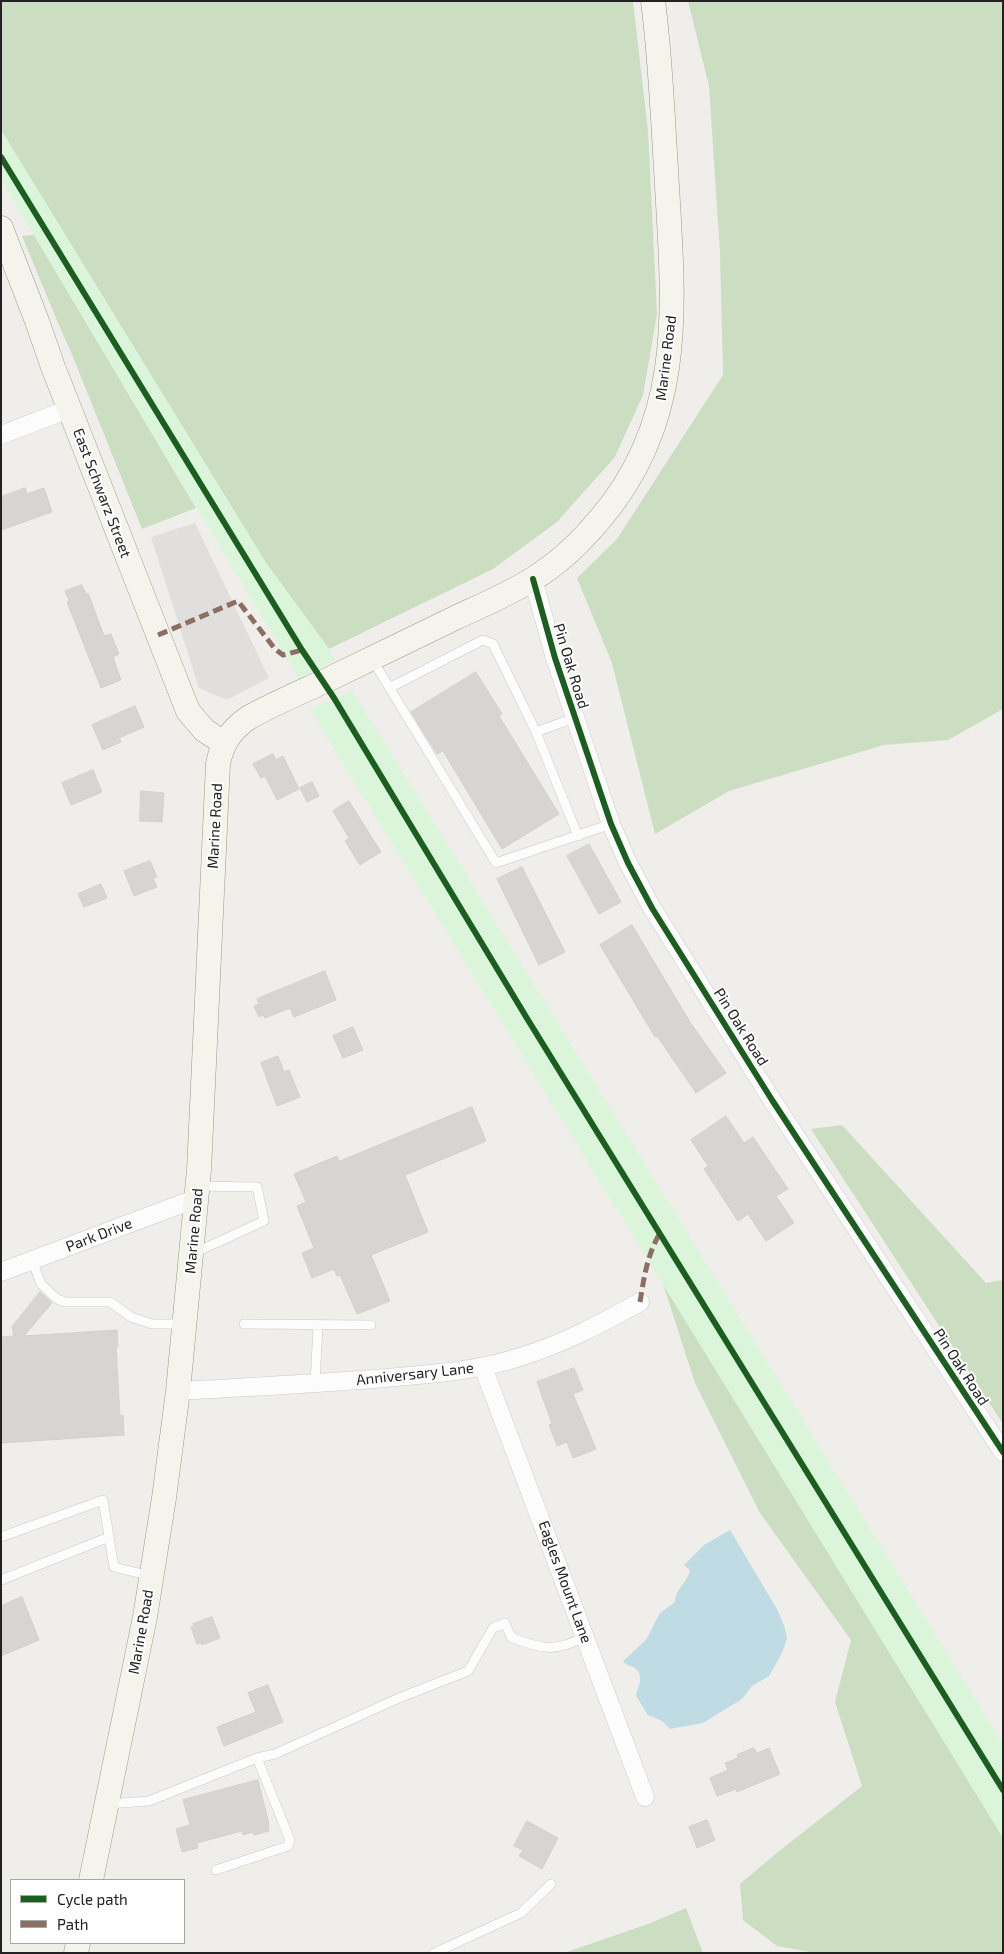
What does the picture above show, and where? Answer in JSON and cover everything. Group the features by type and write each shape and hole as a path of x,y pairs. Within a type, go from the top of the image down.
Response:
{"main road":[{"name":"Marine Road","path":"91,1879 152,1576 178,1391 198,1192 220,752 224,743 237,726 248,718 497,600 533,579 569,552 589,532 630,479 647,445 658,415 666,383 670,349 672,270 653,1"},
{"name":"East Schwarz Street","path":"1,228 69,409 188,711 204,730 224,743"}],"street":[{"path":"1,436 69,409"},
{"name":"Pin Oak Road","path":"533,579 574,718 611,824 628,863 652,908 778,1108 1003,1452"},
{"name":"Park Drive","path":"1,1272 198,1192"},
{"name":"Anniversary Lane","path":"178,1391 315,1383 451,1372 483,1367 522,1357 559,1344 640,1302"},
{"name":"Eagles Mount Lane","path":"483,1367 645,1797"}],"lane":[{"path":"389,688 483,640 493,644 536,732 578,836"},
{"path":"372,659 496,863 611,824"},
{"path":"536,732 574,718"},
{"path":"192,1254 264,1221 258,1187 198,1192"},
{"path":"32,1260 41,1284 57,1299 65,1302 110,1302 131,1317 152,1324 185,1324"},
{"path":"244,1324 371,1325"},
{"path":"315,1383 318,1326"},
{"path":"1,1536 103,1500 114,1567 152,1576"},
{"path":"1,1580 109,1537"},
{"path":"107,1804 149,1801 257,1758 275,1754 399,1698 468,1671 493,1628 505,1623 512,1637 530,1645 548,1648 570,1646 585,1636"},
{"path":"216,1870 288,1846 290,1840 257,1758"},
{"path":"434,1953 521,1913 551,1884"}],"green space":[{"path":"1,1 633,1 648,131 657,314 643,395 615,457 557,522 493,569 329,649 266,563 1,130"},
{"path":"688,1 1003,1 1003,709 948,740 884,745 729,791 655,834 612,663 577,578 617,539 723,375 720,253 709,86"},
{"path":"1,130 266,563 335,660 299,679 1,180"},
{"path":"34,235 196,508 142,529 22,236"},
{"path":"352,690 1003,1744 1003,1838 310,710"},
{"path":"842,1125 986,1283 1003,1280 1003,1424 811,1129"},
{"path":"663,1284 1003,1807 1003,1953 815,1953 777,1946 743,1920 740,1884 862,1786 835,1702 851,1640 760,1513 695,1383"},
{"path":"686,1908 703,1953 564,1953 648,1924"}],"shaded area":[{"path":"195,523 269,678 227,700 199,688 151,537"}],"water":[{"path":"730,1530 778,1611 787,1639 782,1653 769,1676 752,1686 742,1699 703,1723 670,1729 662,1721 648,1715 636,1696 640,1682 639,1672 623,1661 646,1640 660,1613 675,1602 677,1593 689,1575 690,1570 684,1565 704,1545"}],"building":[{"path":"25,488 27,494 44,488 52,512 1,530 1,497"},
{"path":"82,585 86,594 88,593 104,636 111,634 119,654 113,657 121,680 101,688 67,602 69,601 65,591"},
{"path":"476,672 502,714 499,716 559,814 502,849 443,751 437,754 411,712"},
{"path":"135,706 144,727 119,738 121,742 103,750 92,725"},
{"path":"273,754 276,760 283,756 299,789 277,800 265,776 261,778 253,764"},
{"path":"93,770 102,792 71,805 62,783"},
{"path":"312,782 319,796 307,802 300,788"},
{"path":"141,791 164,793 162,822 140,821"},
{"path":"349,801 381,852 360,865 345,841 349,838 333,811"},
{"path":"589,844 621,902 599,914 567,856"},
{"path":"150,861 157,877 153,878 157,887 134,896 124,871"},
{"path":"522,867 565,952 539,965 497,879"},
{"path":"101,884 107,898 84,907 78,894"},
{"path":"632,925 690,1022 726,1073 696,1093 657,1036 655,1037 600,945"},
{"path":"325,971 336,1000 294,1017 290,1008 265,1018 263,1015 259,1017 254,1006 259,1004 257,999"},
{"path":"353,1027 363,1050 343,1058 333,1036"},
{"path":"278,1056 284,1072 289,1070 300,1097 277,1106 261,1063"},
{"path":"472,1107 486,1141 405,1175 428,1232 371,1255 390,1301 357,1314 340,1275 337,1276 334,1269 312,1278 302,1253 314,1248 297,1206 306,1202 294,1174 337,1156 339,1161"},
{"path":"726,1116 744,1143 753,1137 788,1189 776,1196 794,1223 766,1241 748,1214 738,1221 704,1169 708,1166 691,1140"},
{"path":"40,1292 52,1303 24,1336 117,1330 118,1347 116,1347 120,1416 123,1415 124,1435 1,1443 1,1337 14,1336 12,1327"},
{"path":"574,1368 583,1390 573,1394 596,1449 573,1458 567,1442 557,1446 549,1425 552,1424 537,1382"},
{"path":"22,1597 39,1640 1,1656 1,1606"},
{"path":"212,1617 220,1638 202,1645 201,1643 197,1644 191,1627 194,1626 193,1624"},
{"path":"268,1685 283,1722 224,1746 217,1727 256,1712 248,1693"},
{"path":"754,1748 757,1753 769,1748 780,1774 737,1792 736,1789 717,1796 710,1778 728,1770 725,1763 738,1758 737,1755"},
{"path":"258,1780 269,1831 254,1835 253,1832 243,1835 242,1831 197,1843 198,1848 182,1852 176,1829 190,1825 183,1800"},
{"path":"707,1820 715,1840 697,1848 689,1827"},
{"path":"527,1821 558,1838 542,1869 519,1856 523,1850 514,1846"}],"marked path":[{"path":"158,635 238,601 275,649 283,655 302,650"},
{"path":"640,1302 649,1258 660,1233"}],"cycle path":[{"path":"1,157 302,650 334,698 528,1020 1003,1790"},
{"path":"533,579 555,658 611,824 628,863 652,908 772,1100 1003,1452"}]}
